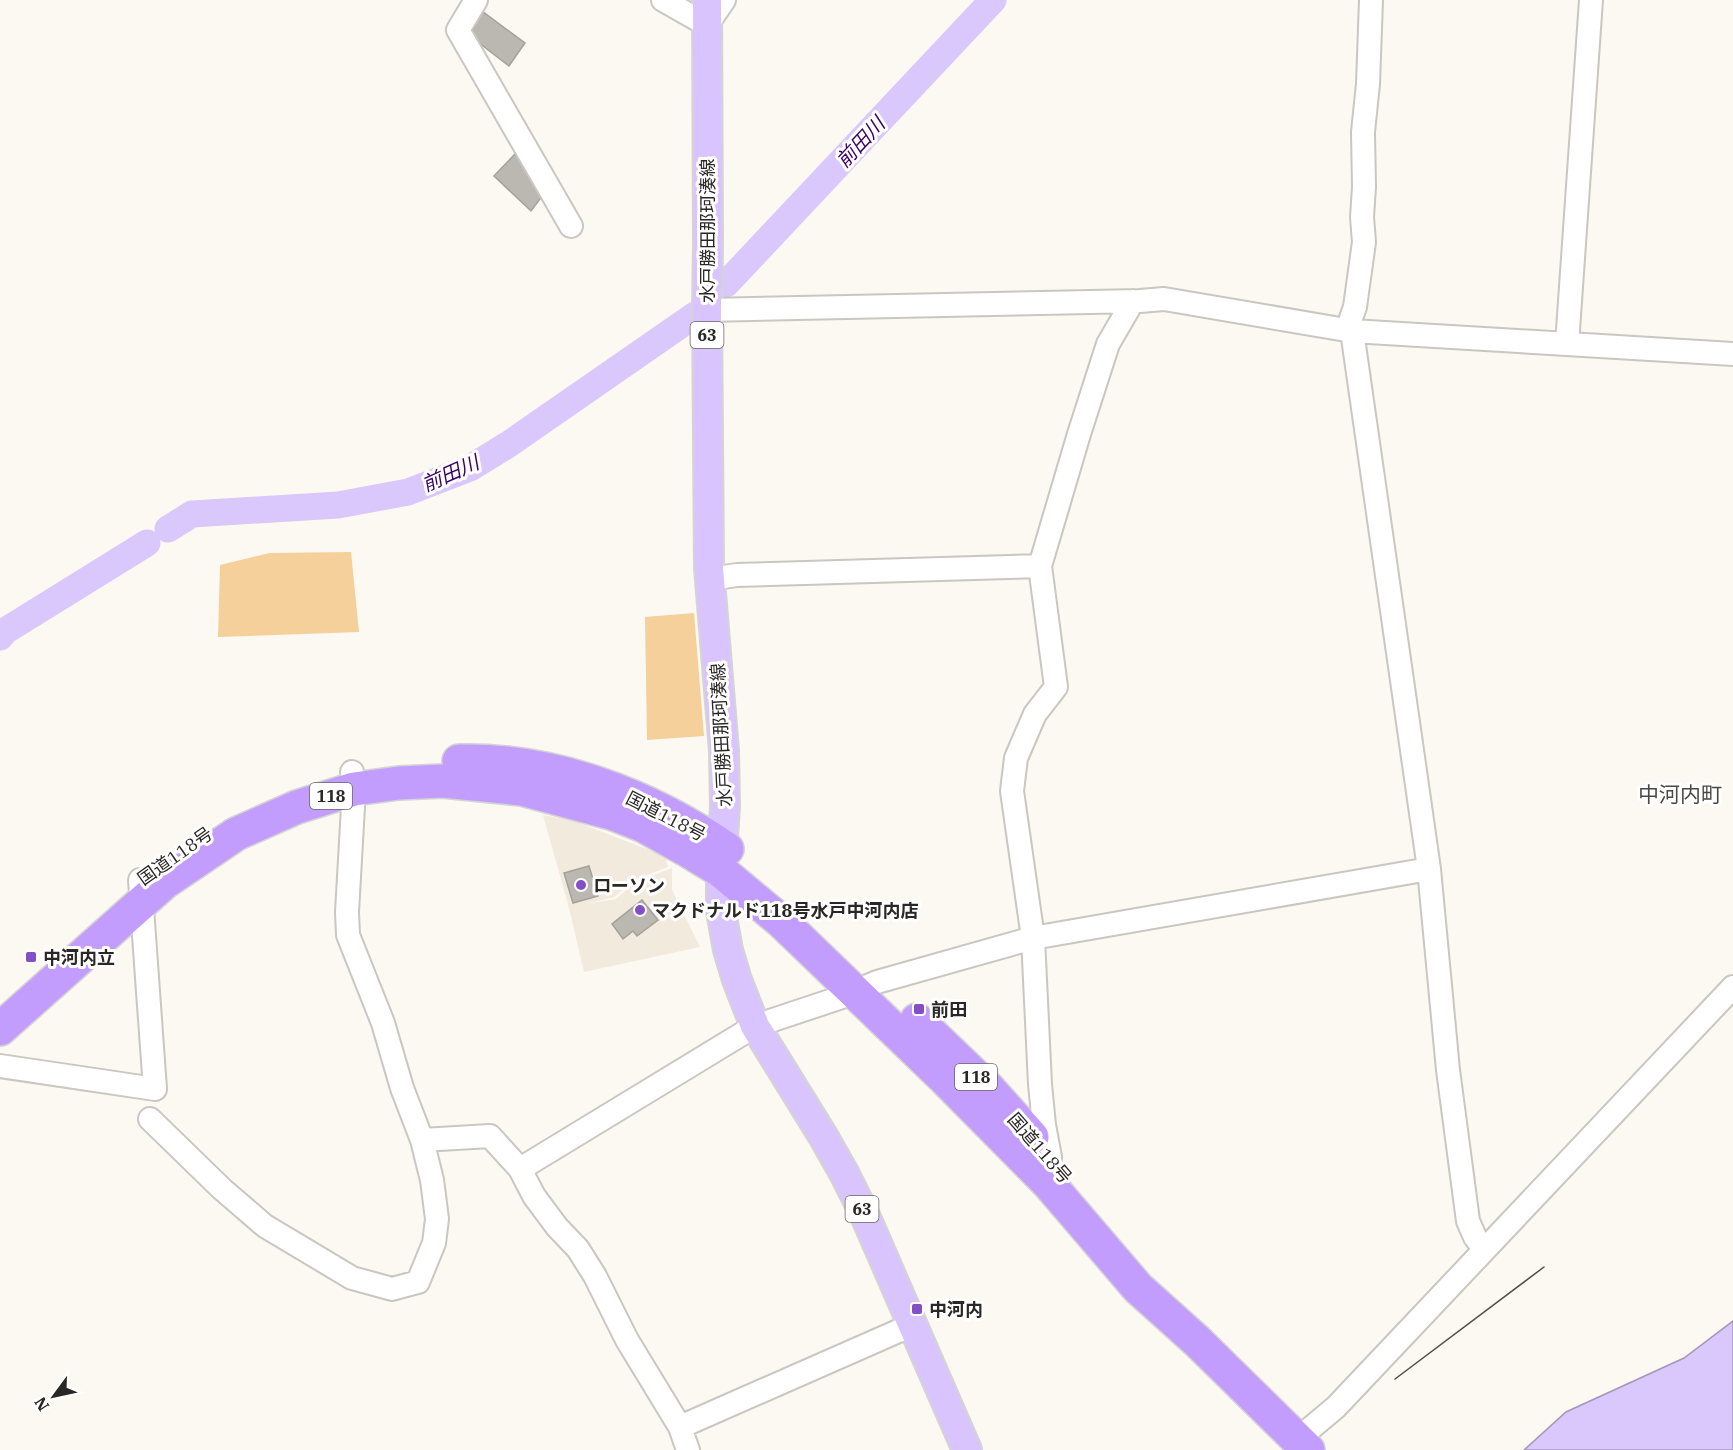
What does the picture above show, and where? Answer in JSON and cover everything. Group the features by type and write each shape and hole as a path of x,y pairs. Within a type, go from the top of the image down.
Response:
{"highway":[{"name":"国道118号","path":"0,1006 141,892 165,882 236,834 353,781 399,783 443,781 522,789 611,813 645,826 686,849 722,859 769,910 866,987 1049,1171 1138,1288 1197,1341 1297,1444"},
{"name":"国道118号","path":"0,1029 141,892"}],"main road":[{"name":"水戸勝田那珂湊線","path":"707,13 710,579 724,740 726,788 721,911 728,950 755,1026 844,1173 863,1211 966,1450"}],"street":[{"path":"476,0 458,30 571,226"},
{"path":"663,0 707,13 724,0"},
{"path":"1371,0 1368,84 1362,132 1364,242 1356,307 1351,318 1352,331 1429,869 1448,1070 1468,1221 1475,1237 1484,1249"},
{"path":"1567,344 1591,0"},
{"path":"707,310 1164,299 1352,331 1733,354"},
{"path":"1049,1171 1040,1084 1033,938 1012,791 1016,758 1035,714 1056,687 1040,566 1108,345 1133,301"},
{"path":"710,579 737,575 1040,566"},
{"path":"150,1119 222,1189 265,1226 352,1278 392,1289 418,1282 434,1243 437,1219 432,1180 422,1140 402,1088 383,1023 348,935 353,781"},
{"path":"520,1169 755,1026 866,987 1033,938 1429,869"},
{"path":"0,1066 155,1089 141,892"},
{"path":"1297,1444 1336,1407 1733,987"},
{"path":"422,1140 490,1136 520,1169 534,1196 556,1227 578,1249 595,1276 627,1340 680,1428 688,1450"},
{"path":"680,1428 912,1324"}],"shaded area":[{"path":"351,552 359,632 218,637 220,565 270,553"},
{"path":"694,613 704,736 647,740 645,617"},
{"path":"543,815 574,821 665,856 668,867 634,880 614,897 585,904 616,899 636,882 672,868 672,890 700,947 584,972"},
{"path":"1733,1321 1733,1450 1524,1450 1566,1412 1684,1358"}],"building":[{"path":"482,11 525,43 509,66 470,36"},
{"path":"515,154 543,195 531,211 494,176"},
{"name":"ローソン","path":"589,866 598,896 573,903 564,873"},
{"name":"マクドナルド118号水戸中河内店","path":"642,900 658,920 637,936 633,931 623,939 612,924"}],"waterway":[{"name":"前田川","path":"726,284 993,0"},
{"name":"前田川","path":"168,529 192,514 338,505 408,492 470,468 509,444 695,315"},
{"name":"前田川","path":"0,637 5,631 147,543"}],"tram line":[{"path":"1395,1379 1544,1267"}],"place":[{"name":"ローソン","path":"581,885"},
{"name":"マクドナルド118号水戸中河内店","path":"640,910"},
{"name":"中河内立","path":"31,957"},
{"name":"前田","path":"919,1009"},
{"name":"中河内","path":"917,1309"}],"district":[{"name":"中河内町","path":"1680,794"}]}
